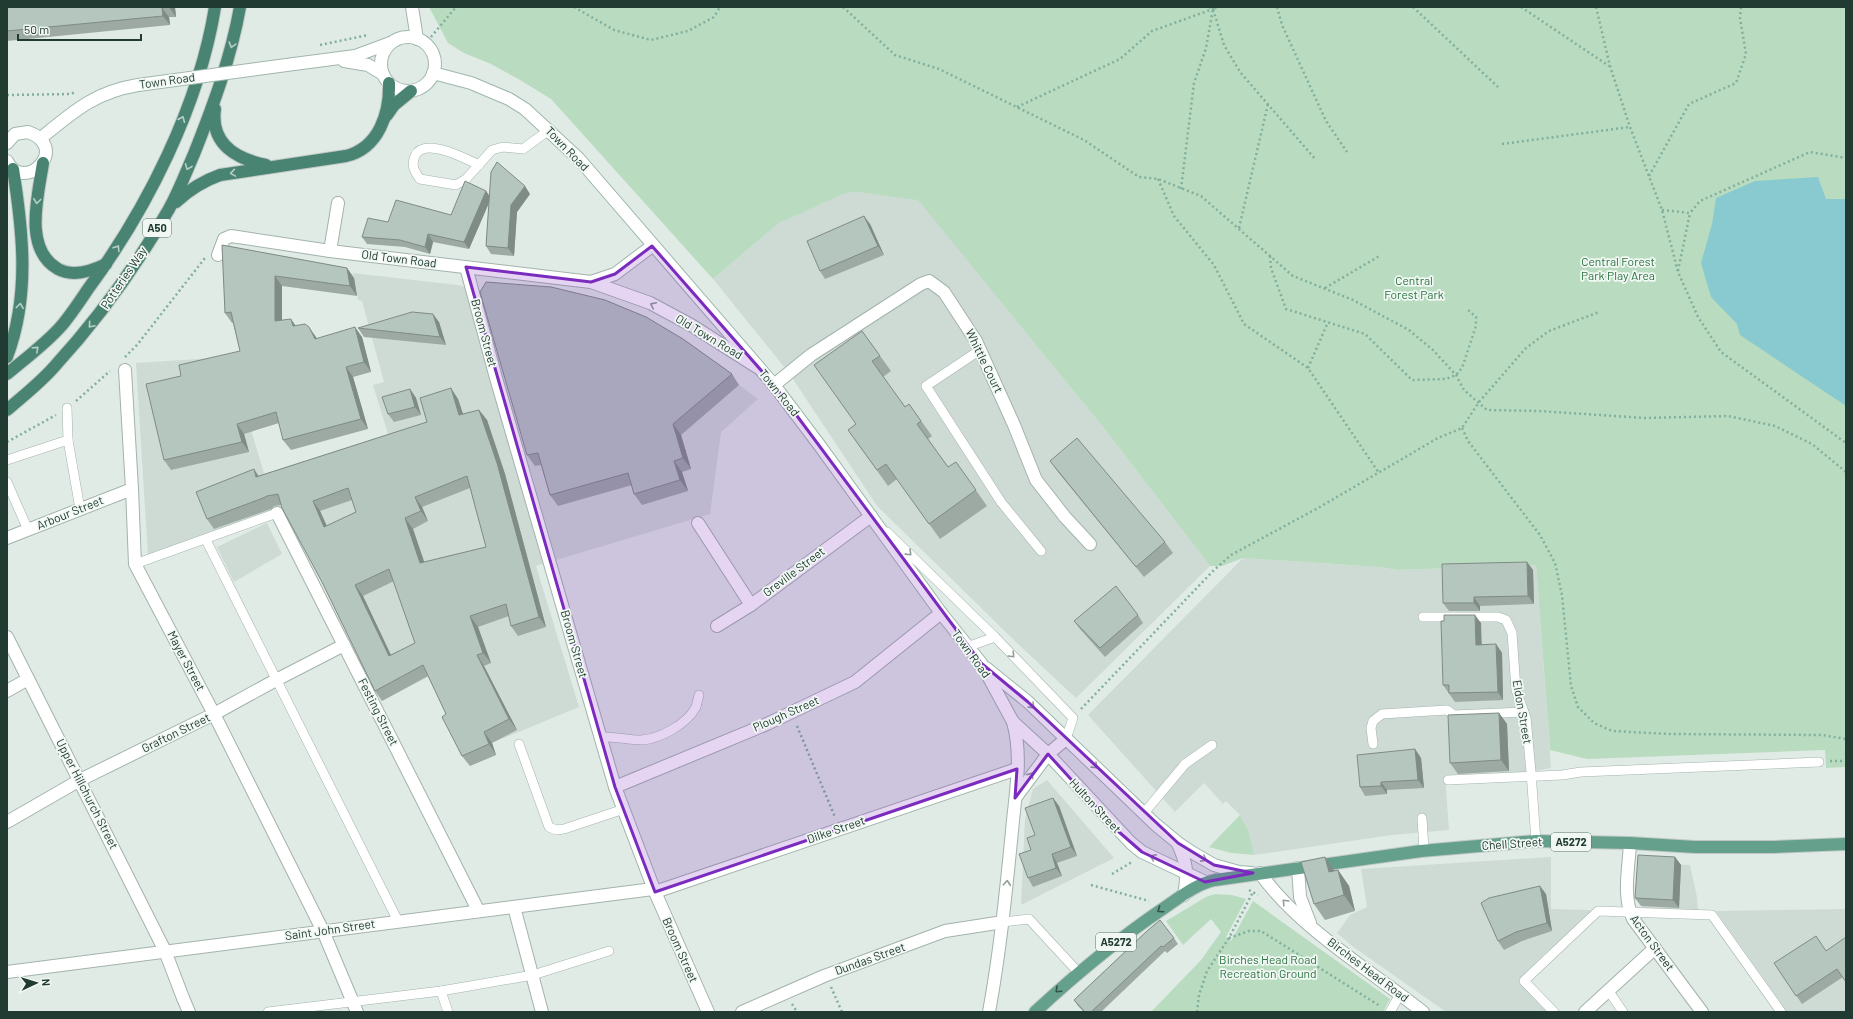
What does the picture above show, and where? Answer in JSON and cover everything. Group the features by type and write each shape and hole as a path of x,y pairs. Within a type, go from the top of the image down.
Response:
{"highway":[{"name":"Potteries Way","path":"7,374 63,324 108,263 154,185 191,97 211,33 216,7"},
{"name":"Potteries Way","path":"7,410 53,368 100,314 140,256 170,208 218,90 237,28 240,7"},
{"path":"170,208 190,189 204,181 220,175 353,154 365,147 376,137 387,108 386,78"},
{"path":"218,90 214,112 215,123 222,142 234,154 242,159 272,166"},
{"path":"382,123 394,105 412,91"},
{"path":"43,163 36,223 37,238 41,254 49,264 61,270 72,272 87,271 108,263"},
{"path":"7,357 19,315 23,272 21,218 10,165"}],"main road":[{"name":"Chell Street","path":"1205,882 1257,873 1424,850 1536,841 1630,842 1695,847 1773,847 1846,844"},
{"name":"A5272","path":"1035,1012 1078,972 1147,919 1205,882"}],"street":[{"path":"412,7 421,41 434,57 433,73 427,83 417,89 412,91 399,89 386,78 381,68 382,57 391,43 404,37 421,41"},
{"name":"Town Road","path":"41,138 78,108 91,100 120,88 365,54 391,43"},
{"name":"Town Road","path":"307,62 342,61 359,63 368,65 386,78"},
{"name":"Town Road","path":"433,73 471,82 509,99 525,109 549,130 579,160 774,385 941,613 981,663 1013,722 1017,735 1015,798 1004,922 990,1012"},
{"path":"7,143 15,134 28,132 41,138 46,150 43,163 33,171 26,173 10,165"},
{"path":"330,252 338,203"},
{"name":"Old Town Road","path":"218,252 224,239 231,236 330,252 591,282 650,303 690,325 759,368"},
{"name":"Old Town Road","path":"591,282 616,274 652,246"},
{"name":"Broom Street","path":"466,267 615,787 654,890 708,1012"},
{"name":"Whittle Court","path":"774,385 811,354 921,284 930,281 944,292 976,341 1014,425 1036,480 1064,517 1090,544"},
{"name":"Mayer Street","path":"121,366 132,489 135,564 214,714 323,932 355,1007"},
{"name":"Arbour Street","path":"7,538 132,489"},
{"name":"Festing Street","path":"277,513 478,910"},
{"name":"Greville Street","path":"717,626 750,605 870,516"},
{"path":"698,523 750,605"},
{"name":"Plough Street","path":"615,787 791,712 855,682 941,613"},
{"name":"Upper Hillchurch Street","path":"7,637 165,951 189,1012"},
{"name":"Grafton Street","path":"7,822 80,780 214,714 344,645"},
{"path":"981,663 1028,702 1144,813 1178,843 1214,864 1239,872 1257,873"},
{"path":"7,691 28,679"},
{"name":"Hulton Street","path":"1013,722 1048,754 1131,843 1142,852 1205,882"},
{"path":"1015,798 1048,754 1066,739"},
{"name":"Dilke Street","path":"654,890 840,829 1017,768"},
{"name":"Acton Street","path":"1630,842 1627,900 1632,919 1702,1012"},
{"path":"1178,843 1185,860 1188,874 1184,895"},
{"path":"1298,868 1300,897 1312,928"},
{"name":"Birches Head Road","path":"1257,873 1312,928 1423,1012"},
{"name":"Saint John Street","path":"7,972 323,932 478,910 654,890"},
{"path":"514,907 542,1012"},
{"name":"Dundas Street","path":"742,1012 826,975 945,931 1004,922"},
{"path":"1585,1012 1655,948"}],"lane":[{"path":"479,165 446,150 426,148 417,152 413,170 420,179 456,184 466,179 479,165 492,150 503,147 522,148 549,130"},
{"path":"980,350 926,386 1001,502 1041,552"},
{"path":"67,408 68,440 80,509"},
{"path":"7,460 68,440"},
{"path":"7,482 28,530"},
{"path":"135,564 206,540 277,513"},
{"path":"870,516 995,637 1072,718 1066,739"},
{"path":"206,540 398,921"},
{"name":"Eldon Street","path":"1423,617 1498,616 1506,620 1512,633 1516,690 1524,712 1532,777 1536,841"},
{"path":"967,647 995,637"},
{"path":"600,737 613,736 642,740 658,736 678,726 690,715 696,707 699,695"},
{"path":"1373,744 1371,728 1373,721 1382,714 1447,710 1454,715 1524,712"},
{"path":"519,744 549,827 556,830 564,829 624,809"},
{"path":"1144,813 1185,764 1212,745"},
{"path":"1448,780 1532,777 1581,772 1819,762"},
{"path":"1422,818 1424,850"},
{"path":"1554,1012 1524,982 1598,911 1712,915 1781,1012"},
{"path":"1004,922 1029,919 1078,972"},
{"path":"272,1012 355,1007 533,975 609,951"},
{"path":"1608,990 1623,1012"},
{"path":"441,991 448,1012"},
{"path":"1386,1010 1400,994"}],"path":[{"path":"421,41 456,7"},
{"path":"574,7 614,30 651,40 688,32 714,17 720,7"},
{"path":"844,7 895,54 939,69 1084,140 1140,177 1158,179 1201,196 1293,276 1353,300 1409,330 1433,350 1456,375 1464,390 1487,410 1502,412 1539,411 1645,418 1728,416 1776,426 1812,444 1846,472"},
{"path":"1209,7 1215,8"},
{"path":"1277,7 1282,25 1326,121 1347,152"},
{"path":"1413,7 1498,88"},
{"path":"1521,7 1610,66"},
{"path":"1596,7 1610,66 1630,127 1662,210 1678,272 1698,318 1721,352 1846,443"},
{"path":"1649,176 1689,104 1736,83 1746,54 1740,18 1741,7"},
{"path":"1017,107 1120,58 1152,31 1215,8"},
{"path":"1215,8 1224,45 1240,72 1316,160"},
{"path":"1181,189 1194,84 1206,48 1215,8"},
{"path":"314,46 368,35"},
{"path":"7,95 70,94 77,92"},
{"path":"1238,228 1268,104"},
{"path":"1502,144 1630,127"},
{"path":"1678,272 1690,213 1700,201 1810,152 1846,158"},
{"path":"1158,179 1174,216 1214,265 1244,324 1308,368 1379,473"},
{"path":"1662,210 1690,213"},
{"path":"7,442 67,408 121,366 204,259 218,252"},
{"path":"1270,255 1271,268 1286,309 1365,334 1412,380 1446,379 1456,375 1462,368 1476,326 1476,317 1468,309"},
{"path":"1324,288 1381,256"},
{"path":"1072,718 1214,570 1231,555 1318,508 1438,438 1462,428 1479,402 1525,349 1548,331 1599,312"},
{"path":"1308,368 1328,322"},
{"path":"1462,428 1468,441 1540,535 1555,563 1562,595 1571,686 1578,707 1594,723 1612,731 1662,734 1822,735 1846,738"},
{"path":"791,712 840,829"},
{"path":"1112,874 1133,862"},
{"path":"1091,885 1150,901"},
{"path":"1243,888 1263,898"},
{"path":"1197,1012 1199,995 1207,971 1229,938 1253,892"},
{"path":"1229,938 1249,930 1261,931 1386,1010"},
{"path":"826,975 842,1012"}],"highlighted area":[{"path":"652,246 774,385 981,663 1028,702 1178,843 1214,865 1253,873 1205,882 1142,852 1119,832 1048,754 1015,798 1017,769 655,892 615,787 466,267 591,282 615,274"}],"shaded area":[{"path":"857,192 918,199 1103,427 1210,566 1076,698 1020,646 877,506 789,373 713,279 779,223 841,193"},
{"path":"353,273 457,285 494,293 691,349 758,399 721,432 710,514 536,566 579,707 492,743 496,755 470,766 450,727 453,725 430,676 382,701 285,505 148,556 136,363 229,357 267,483 391,444 373,385 384,382 362,301 358,300"},
{"path":"267,523 282,554 234,582 217,547"},
{"path":"1243,558 1380,567 1397,570 1536,565 1551,768 1531,772 1445,775 1449,830 1392,835 1254,855 1249,832 1240,815 1226,801 1223,804 1204,783 1175,812 1088,715"},
{"path":"1047,780 1114,858 1021,905 1025,819 1033,789"},
{"path":"1551,857 1551,909 1590,910 1592,914 1540,958 1520,980 1550,1012 1446,1012 1352,946 1337,933 1350,915 1367,907 1361,869"},
{"path":"1648,863 1690,865 1697,897 1698,912 1643,908 1641,905"},
{"path":"1846,909 1846,1012 1787,1012 1716,911"}],"green space":[{"name":"Central Forest Park","path":"429,7 1846,7 1846,767 1826,768 1825,750 1587,759 1550,750 1536,565 1397,570 1380,567 1243,558 1222,566 1210,566 1103,427 918,200 857,192 845,193 779,223 713,279 551,99 491,64 464,53 448,43"},
{"path":"1240,815 1249,832 1254,855 1231,853 1209,847"},
{"name":"Birches Head Road Recreation Ground","path":"1215,894 1232,895 1246,899 1226,937 1231,941 1253,901 1390,999 1383,1012 1151,1012 1201,960 1221,932 1211,919 1183,945 1166,921 1206,897"}],"water":[{"path":"1818,177 1826,199 1846,199 1846,406 1740,335 1737,324 1711,297 1701,263 1712,224 1716,198 1755,181"}],"building":[{"path":"7,7 169,7 162,8 163,16 7,31"},
{"path":"497,162 525,186 511,205 508,248 486,246 491,172"},
{"path":"465,181 486,191 464,242 428,234 425,247 400,240 362,237 368,218 388,222 396,200 451,215"},
{"path":"864,216 878,246 820,271 807,241"},
{"path":"222,245 347,268 350,286 275,276 275,321 291,319 293,326 305,324 309,327 315,339 355,327 364,362 346,367 361,419 283,440 276,412 237,424 242,442 164,460 146,384 181,376 179,365 240,351 231,312 225,313"},
{"path":"486,282 551,287 605,300 646,317 683,339 732,374 673,424 683,458 674,461 680,480 634,494 628,473 550,495 538,453 527,455 480,292"},
{"path":"412,312 433,314 440,337 358,328"},
{"path":"862,331 880,356 872,361 905,407 909,404 921,421 917,424 948,467 956,462 976,490 929,524 886,464 877,470 848,430 856,424 814,365"},
{"path":"451,388 459,415 479,410 497,463 539,617 511,626 506,604 470,616 483,653 477,655 509,719 484,732 489,744 462,756 442,717 446,714 423,665 375,691 322,582 282,508 278,494 267,496 207,519 196,492 254,469 256,477 427,422 420,398","holes":["467,476 486,547 420,563 405,518 421,511 415,497","348,488 356,512 324,527 313,501","389,569 415,643 389,656 355,585"]},
{"path":"410,389 415,407 388,414 382,397"},
{"path":"1077,438 1165,542 1136,567 1050,461"},
{"path":"1527,562 1528,596 1474,597 1474,603 1443,603 1442,564"},
{"path":"1116,586 1138,615 1100,648 1074,621"},
{"path":"1444,615 1475,615 1476,645 1496,644 1498,692 1449,693 1449,685 1443,685 1441,621 1444,621"},
{"path":"1499,713 1501,760 1450,763 1448,715"},
{"path":"1415,749 1418,780 1381,782 1381,786 1360,787 1357,755"},
{"path":"1053,798 1071,847 1052,854 1056,868 1028,878 1019,854 1031,850 1027,838 1035,835 1025,808"},
{"path":"1638,855 1675,857 1673,900 1635,898"},
{"path":"1325,857 1329,872 1338,870 1344,895 1314,904 1301,862"},
{"path":"1540,886 1547,923 1516,932 1498,941 1481,903 1489,898"},
{"path":"1160,920 1174,938 1163,947 1161,946 1091,1012 1085,1012 1074,1000"},
{"path":"1816,936 1826,951 1846,937 1846,982 1837,969 1796,996 1774,963"}],"park label":[{"name":"Central Forest Park Play Area","path":"1618,269"}]}
